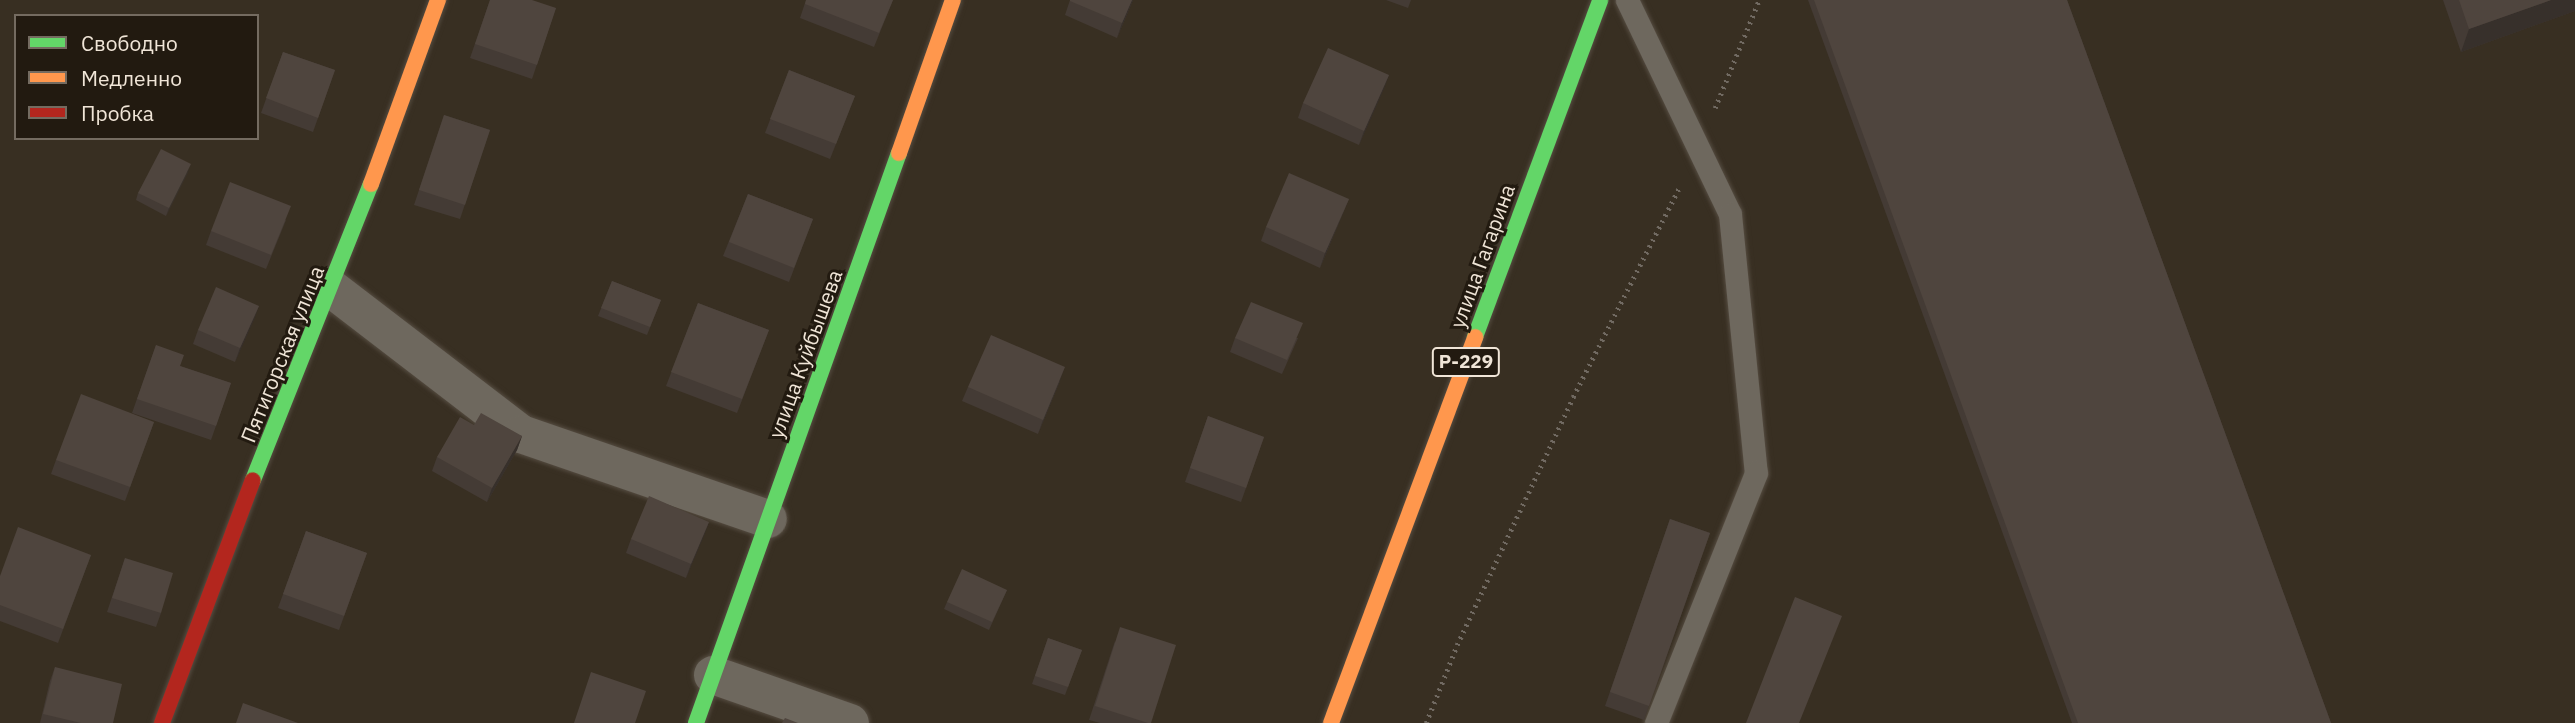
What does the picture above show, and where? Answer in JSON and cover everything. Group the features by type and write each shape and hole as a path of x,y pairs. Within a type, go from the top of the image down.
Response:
{"street":[{"name":"Пятигорская улица","path":"162,723 305,342 332,289 438,0"},
{"name":"улица Куйбышева","path":"696,723 953,0"},
{"name":"улица Гагарина","path":"1331,723 1600,0"},
{"path":"332,289 521,434 768,519"},
{"path":"713,675 850,723"}],"lane":[{"path":"1627,0 1730,214 1756,473 1656,723"}],"path":[{"path":"1426,723 1457,645 1573,397 1699,149 1759,0"}],"building":[{"path":"490,0 532,0 556,8 537,65 475,44"},
{"path":"806,0 893,0 879,33 805,4"},
{"path":"1070,0 1132,0 1122,23"},
{"path":"1814,0 2067,0 2331,723 2078,723"},
{"path":"2459,0 2551,0 2469,29"},
{"path":"1328,48 1389,75 1364,131 1303,103"},
{"path":"283,52 335,70 318,118 266,98"},
{"path":"789,70 855,96 836,144 770,119"},
{"path":"444,115 490,130 465,205 419,190"},
{"path":"161,149 191,164 169,208 138,193"},
{"path":"1289,173 1349,199 1325,253 1266,227"},
{"path":"230,182 291,206 271,255 211,231"},
{"path":"748,194 813,219 794,268 729,242"},
{"path":"612,281 661,300 650,327 601,308"},
{"path":"216,287 259,306 240,348 198,330"},
{"path":"1251,302 1303,323 1287,360 1235,338"},
{"path":"698,303 769,330 742,399 671,372"},
{"path":"991,335 1065,367 1043,420 968,387"},
{"path":"156,345 184,355 180,366 231,383 216,426 137,399"},
{"path":"81,394 154,422 130,487 56,460"},
{"path":"481,413 522,436 492,488 437,457 460,417 474,425"},
{"path":"1208,416 1264,437 1246,488 1190,468"},
{"path":"649,496 709,522 691,564 631,539"},
{"path":"1670,519 1710,533 1649,706 1610,692"},
{"path":"18,527 91,555 63,629 0,605 0,576"},
{"path":"306,531 367,553 344,616 283,594"},
{"path":"125,558 173,573 161,613 112,598"},
{"path":"962,569 1007,590 992,622 947,602"},
{"path":"1795,597 1842,616 1799,723 1746,723"},
{"path":"1120,627 1176,645 1151,723 1095,706"},
{"path":"1048,638 1082,650 1068,687 1035,676"},
{"path":"55,667 122,684 113,723 81,723 43,714"},
{"path":"591,672 646,691 635,723 574,723"},
{"path":"243,703 298,723 236,723"},
{"path":"785,718 798,723 782,723"}],"traffic: fast":[{"path":"1475,337 1600,0"},
{"path":"696,723 899,153"},
{"path":"253,480 371,184"}],"traffic: slow":[{"path":"371,184 438,0"},
{"path":"899,153 953,0"},
{"path":"1331,723 1475,337"}],"traffic: jam":[{"path":"162,723 253,480"}]}
